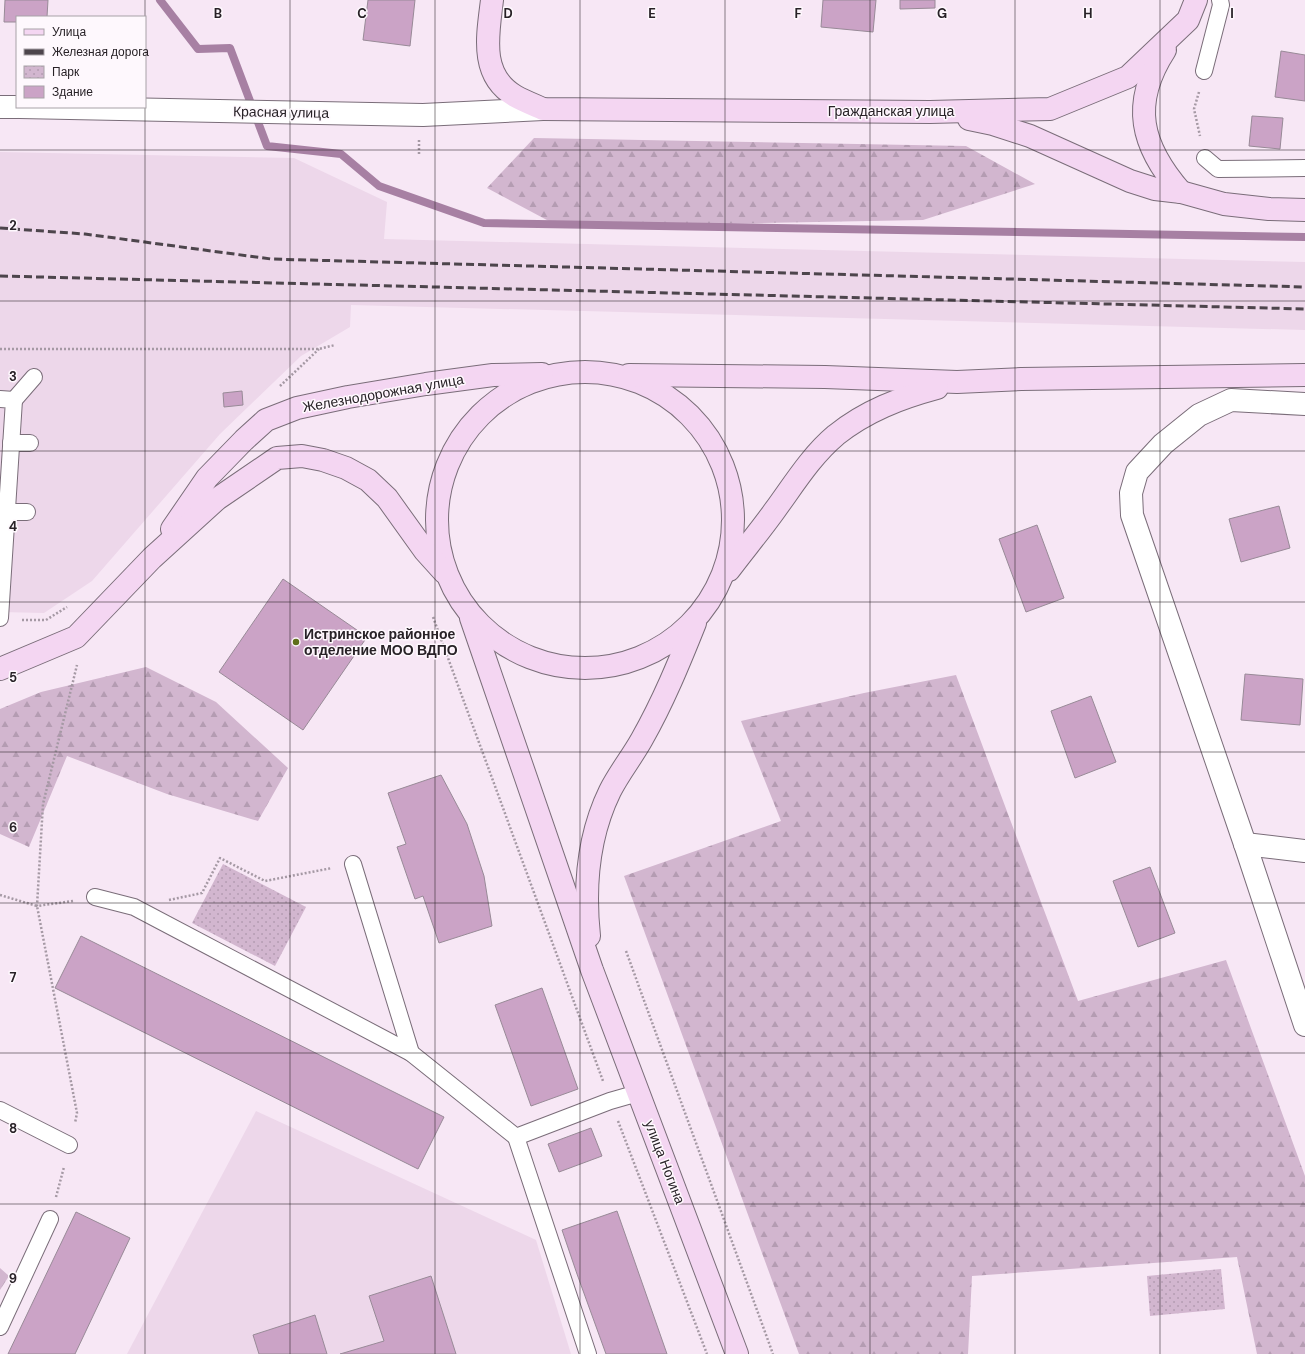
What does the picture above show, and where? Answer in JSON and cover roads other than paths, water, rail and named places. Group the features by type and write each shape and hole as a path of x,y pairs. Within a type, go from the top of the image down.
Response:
{"street":[{"path":"492,0 487,44 490,64 498,80 514,96 543,109"},
{"name":"Гражданская улица","path":"543,109 930,112 1050,109 1128,77 1188,20 1196,0"},
{"path":"1179,28 1149,79 1144,101 1145,124 1152,151 1164,172 1181,192"},
{"name":"Красная улица","path":"0,107 16,107"},
{"name":"Красная улица","path":"69,108 423,115 543,109"},
{"path":"930,112 993,124 1030,136 1130,181 1155,189 1181,192 1224,204 1269,210 1305,210"},
{"path":"957,382 912,394 883,405 857,420 836,435 816,454 796,478 775,511 724,577 697,618 679,636 657,650 639,658 608,667 582,669 556,666 538,661 509,648 488,632 470,614 455,593 439,544 437,518 440,492 447,467 458,444 473,423 492,405 513,391 537,380 562,374 588,372 614,375 817,376 957,382 1021,379 1305,375"},
{"name":"Железнодорожная улица","path":"152,558 207,478 266,420 297,408 348,397 426,384 493,375 562,374"},
{"path":"614,375 638,382 662,393 683,408 700,427 715,448 726,472 732,497 734,523 731,549 724,577"},
{"path":"1305,404 1231,400 1199,415 1163,444 1137,472 1130,493 1132,515 1245,844 1305,1025"},
{"name":"Железнодорожная улица","path":"0,670 76,637 152,558 217,499 278,458 302,456 323,460 346,468 368,480 387,498 425,550 449,578"},
{"path":"470,614 592,970"},
{"path":"592,970 587,913 588,868 597,827 610,791 642,740 675,675 697,618"},
{"path":"1245,844 1305,852"},
{"name":"улица Ногина","path":"592,970 737,1354"}],"lane":[{"path":"1204,71 1221,5 1220,0"},
{"path":"1205,158 1218,169 1305,168"},
{"path":"0,618 11,443 7,399 34,377"},
{"path":"11,443 30,443"},
{"path":"7,512 27,512"},
{"path":"353,864 410,1053"},
{"path":"95,897 134,907 410,1053 516,1137 588,1354"},
{"path":"516,1137 610,1101 638,1093"},
{"path":"0,1110 69,1145"},
{"path":"0,1327 50,1219"}],"waterway":[{"path":"160,0 198,49 230,48 267,146 341,154 379,186 484,223 1305,237"}],"railway":[{"path":"0,228 85,234 271,259 1305,287"},
{"path":"0,276 1305,309"}],"place":[{"name":"Истринское районное отделение МОО ВДПО","path":"296,642"}]}
